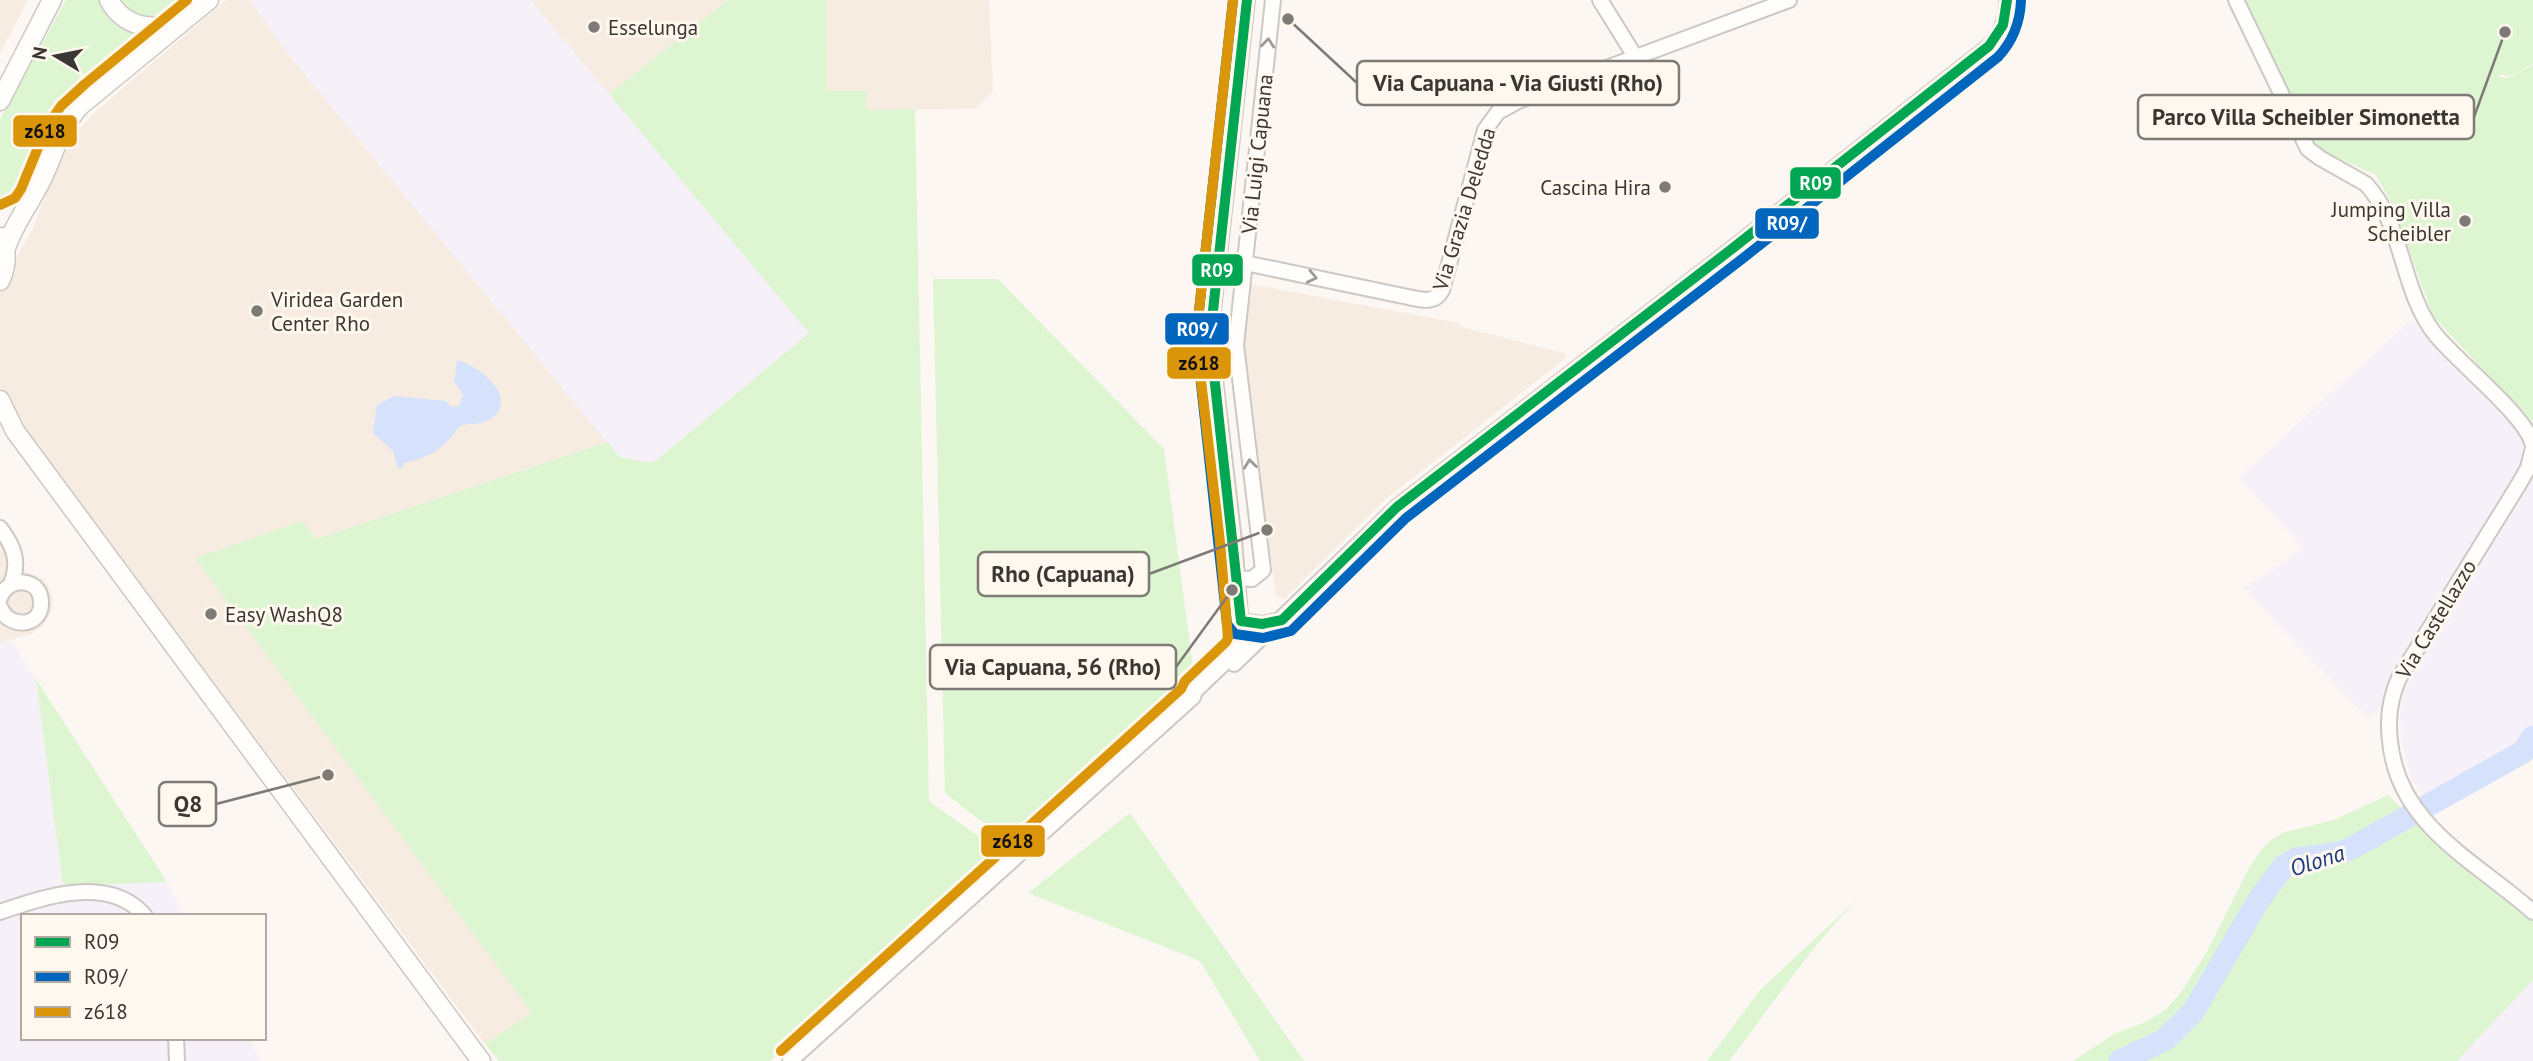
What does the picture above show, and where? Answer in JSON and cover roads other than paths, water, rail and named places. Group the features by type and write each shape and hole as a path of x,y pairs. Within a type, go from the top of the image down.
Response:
{"main road":[{"path":"0,101 52,0"},
{"path":"109,0 118,14 137,24 159,27 184,21"},
{"path":"0,281 6,264 3,240 30,201 45,173 60,131 80,106 209,0"},
{"path":"0,220 12,217 30,201"},
{"path":"1,403 15,431 481,1061"}],"street":[{"name":"Via Luigi Capuana","path":"1193,697 1195,691 1238,650 1242,640 1210,338 1247,0"},
{"name":"Via Luigi Capuana","path":"1237,578 1252,579 1263,570 1236,345 1273,0"},
{"path":"1600,0 1636,58"},
{"name":"Via Grazia Deledda","path":"1245,263 1408,298 1435,299 1442,290 1480,146 1490,121 1506,106 1788,0"},
{"path":"790,1061 1193,697 1200,696 1282,620 1396,507 1734,248 1989,47 2004,23 2007,0"},
{"name":"Via Castellazzo","path":"2236,0 2308,149 2366,184 2378,200 2428,323 2445,346 2526,427 2533,447 2532,457 2523,476 2408,663 2393,692 2389,715 2390,748 2406,796 2435,832 2533,912"},
{"path":"0,528 16,557 16,569 11,584"},
{"path":"0,598 5,588 24,582 40,593 41,600 41,607 27,623 6,623 0,607"},
{"path":"1241,621 1269,624 1282,620"},
{"path":"0,912 64,893 104,894 122,900 143,914"},
{"path":"176,1040 177,1061"}],"water":[{"path":"457,360 475,368 492,383 501,400 499,409 488,420 460,426 440,448 398,468 393,451 373,433 377,405 394,396 446,401 451,407 459,406 463,394 454,382"}],"waterway":[{"name":"Olona","path":"2120,1061 2166,1039 2193,1012 2260,898 2284,866 2296,859 2340,853 2352,848 2523,752 2533,737"}],"place":[{"name":"Via Capuana - Via Giusti (Rho)","path":"1288,19"},
{"name":"Esselunga","path":"594,27"},
{"name":"Parco Villa Scheibler Simonetta","path":"2505,32"},
{"name":"Cascina Hira","path":"1665,187"},
{"name":"Jumping Villa Scheibler","path":"2465,221"},
{"name":"Viridea Garden Center Rho","path":"257,311"},
{"name":"Rho (Capuana)","path":"1267,530"},
{"name":"Via Capuana, 56 (Rho)","path":"1232,590"},
{"name":"Easy WashQ8","path":"211,614"},
{"name":"Q8","path":"328,775"}]}
